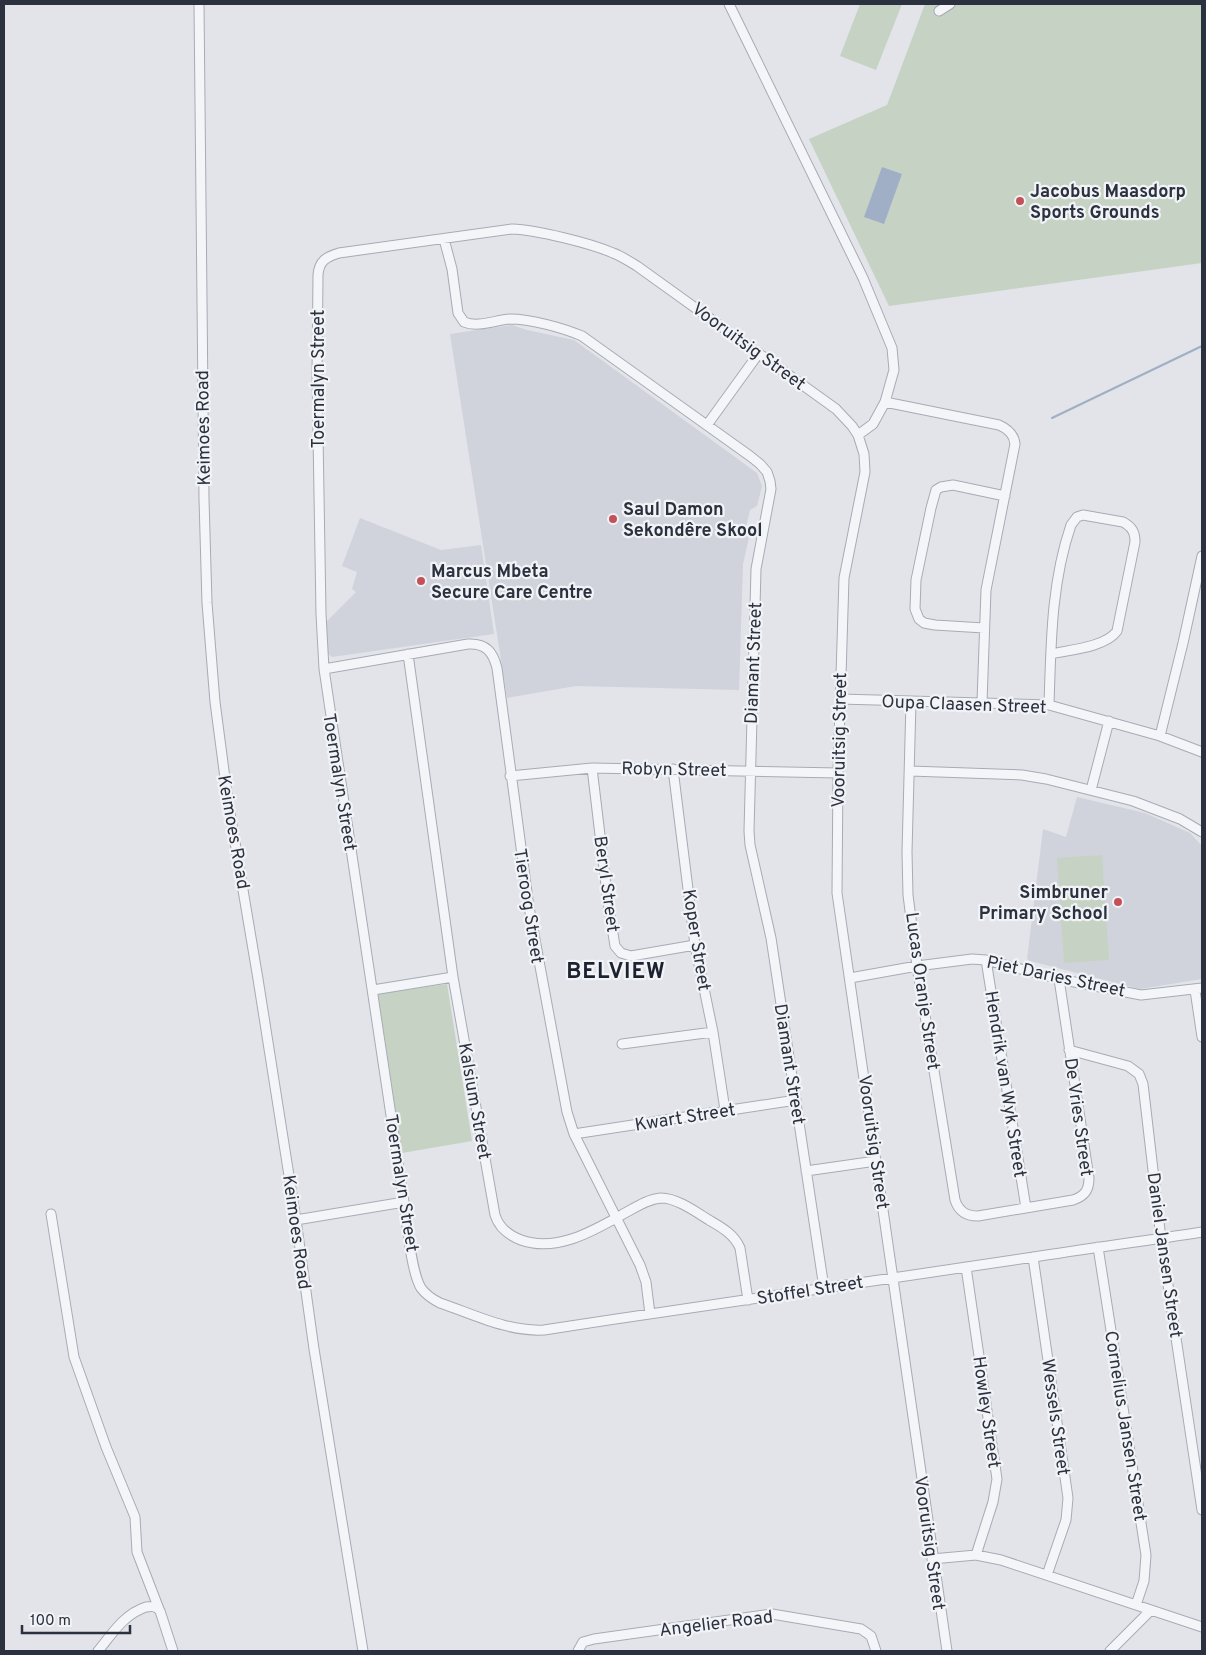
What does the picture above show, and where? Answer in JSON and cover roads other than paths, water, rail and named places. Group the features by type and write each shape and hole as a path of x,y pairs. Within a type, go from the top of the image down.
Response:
{"street":[{"name":"Keimoes Road","path":"199,4 204,499 207,603 218,735 363,1651"},
{"path":"729,4 863,278 887,333 894,355 894,367 886,402 873,424 858,435"},
{"path":"940,11 950,4"},
{"name":"Vooruitsig Street","path":"319,267 327,257 339,253 518,229 558,237 606,250 637,266 836,409 858,435 864,454 865,472 844,573 838,773 837,893 932,1559 947,1651"},
{"name":"Diamant Street","path":"444,239 452,269 458,313 464,322 479,324 515,320 535,323 586,338 760,464 767,472 771,484 756,569 750,771 750,845 769,929 824,1288"},
{"name":"Toermalyn Street","path":"319,267 317,374 324,669 404,1202 416,1276 424,1292"},
{"path":"707,425 759,353"},
{"path":"886,402 999,425 1010,431 1014,436 1015,444 986,590 982,702"},
{"path":"984,628 924,623 919,619 915,609 916,580 936,490 953,485 1005,496"},
{"path":"1049,705 1051,654 1054,601 1071,525 1077,517 1083,515 1123,522 1129,526 1134,534 1135,542 1116,631 1110,639 1051,654"},
{"path":"1160,736 1202,556"},
{"name":"Tieroog Street","path":"324,669 474,644 483,646 490,651 496,668 536,952 566,1112 574,1134 640,1265 646,1282 650,1314"},
{"name":"Kalsium Street","path":"408,654 453,977 495,1215 499,1226 526,1242 557,1242 578,1237 641,1204 653,1199 663,1198 676,1202 730,1233 738,1244 748,1300"},
{"name":"Oupa Claasen Street","path":"840,699 1049,705 1160,736 1202,752"},
{"name":"Lucas Oranje Street","path":"911,702 908,883 917,966 956,1205 965,1214 978,1216 1026,1208"},
{"path":"1090,790 1109,721"},
{"name":"Robyn Street","path":"510,776 592,768 673,768 838,773"},
{"name":"Beryl Street","path":"592,768 615,946 621,953 631,956 695,945"},
{"name":"Koper Street","path":"673,768 695,945 713,1032 725,1110"},
{"path":"910,771 1029,776 1133,801 1180,819 1202,832"},
{"name":"Piet Daries Street","path":"850,978 966,959 986,960 1141,995 1199,989"},
{"name":"Hendrik van Wyk Street","path":"986,960 1026,1208"},
{"path":"373,990 453,977"},
{"name":"De Vries Street","path":"1026,1208 1079,1198 1084,1195 1089,1185 1059,978"},
{"path":"1199,989 1202,1037"},
{"path":"622,1044 713,1032"},
{"name":"Daniel Jansen Street","path":"1069,1050 1131,1068 1139,1074 1143,1084 1161,1239 1202,1510"},
{"name":"Kwart Street","path":"574,1134 796,1100"},
{"path":"806,1171 876,1161"},
{"path":"296,1220 404,1202"},
{"path":"51,1214 74,1357 106,1447 135,1517 137,1552 173,1651"},
{"name":"Stoffel Street","path":"424,1292 440,1303 511,1327 530,1331 544,1330 1202,1232"},
{"name":"Cornelius Jansen Street","path":"1098,1247 1146,1555 1144,1581 1136,1605"},
{"name":"Wessels Street","path":"1033,1257 1068,1498 1066,1520 1047,1575"},
{"name":"Howley Street","path":"966,1267 997,1479 976,1555"},
{"path":"932,1559 976,1555 1001,1560 1202,1627"},
{"path":"98,1651 130,1614 150,1606 155,1606 160,1612"},
{"path":"1110,1651 1151,1610"},
{"name":"Angelier Road","path":"578,1651 583,1642 594,1639 772,1614 861,1630 871,1636 876,1651"}],"water":[{"path":"882,167 902,174 884,224 864,217"}],"waterway":[{"path":"1052,418 1202,346"}],"place":[{"name":"Jacobus Maasdorp Sports Grounds","path":"1020,201"},
{"name":"Saul Damon Sekondêre Skool","path":"613,519"},
{"name":"Marcus Mbeta Secure Care Centre","path":"421,581"},
{"name":"Simbruner Primary School","path":"1118,902"}],"district":[{"name":"BELVIEW","path":"616,970"}]}
